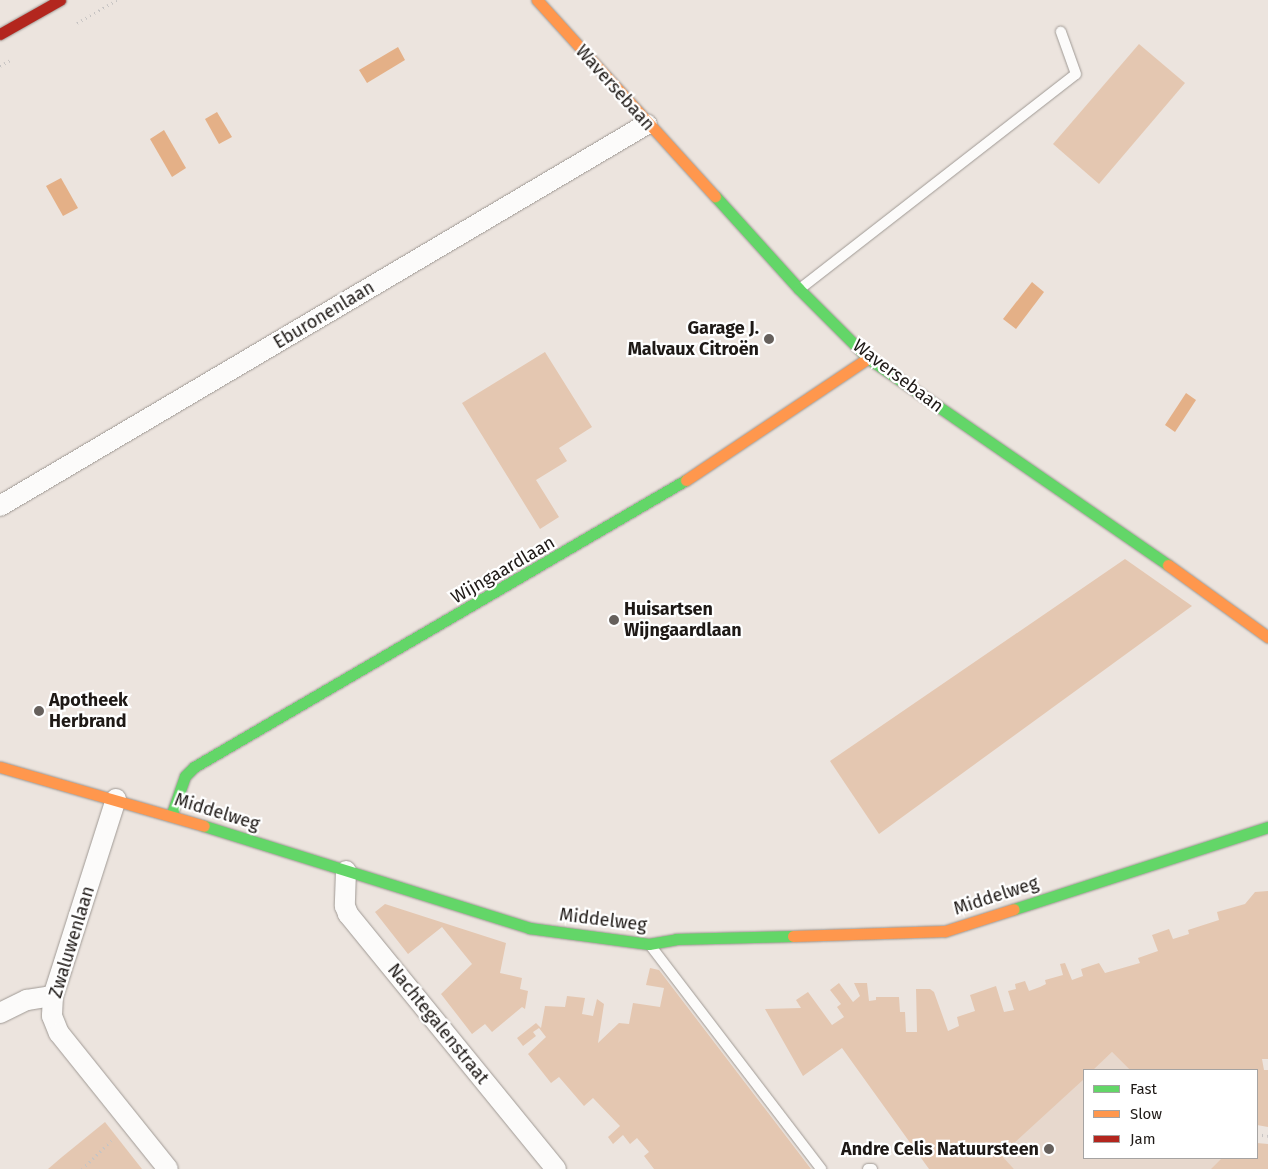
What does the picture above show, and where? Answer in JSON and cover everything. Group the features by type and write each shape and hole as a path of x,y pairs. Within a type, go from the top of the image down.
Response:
{"street":[{"path":"0,34 60,0"},
{"name":"Waversebaan","path":"545,2 647,124 799,289 868,358 1223,603 1268,637"},
{"name":"Eburonenlaan","path":"0,506 647,124"},
{"name":"Wijngaardlaan","path":"171,816 185,776 194,767 656,500 868,358"},
{"name":"Middelweg","path":"0,767 116,799 529,928 650,944 676,939 945,931 1268,827"},
{"name":"Zwaluwenlaan","path":"116,799 53,996 52,1016 59,1034 168,1169"},
{"name":"Nachtegalenstraat","path":"346,871 345,906 348,914 556,1169"},
{"path":"0,1013 27,1000 53,996"}],"lane":[{"path":"799,289 1076,74 1061,32"},
{"path":"650,944 821,1169"}],"path":[{"path":"82,1169 131,1123"}],"shaded area":[{"path":"1139,44 1185,83 1099,184 1053,144"},
{"path":"398,47 405,60 367,83 359,70"},
{"path":"217,112 232,137 219,144 205,119"},
{"path":"164,130 186,168 172,177 150,139"},
{"path":"61,178 78,208 63,216 46,186"},
{"path":"1032,282 1044,292 1016,329 1003,319"},
{"path":"545,352 592,427 559,448 567,461 536,480 559,517 540,529 462,403"},
{"path":"1186,393 1196,400 1175,432 1165,425"},
{"path":"1125,559 1192,606 879,834 830,761"},
{"path":"1268,891 1268,1059 1262,1059 1264,1070 1268,1070 1268,1127 1258,1125 1258,1069 1129,1069 1112,1052 1094,1069 1083,1069 1083,1080 1001,1155 1014,1169 929,1169 842,1048 803,1076 765,1009 801,1008 796,1000 808,992 832,1025 844,1017 837,1007 841,1004 830,990 839,983 853,1002 860,996 854,983 867,983 869,1001 876,1000 876,997 899,997 900,1012 905,1012 906,1032 917,1032 916,989 930,989 934,992 948,1031 959,1026 957,1017 975,1011 970,995 996,986 1004,1012 1014,1010 1008,991 1016,989 1015,984 1025,981 1029,991 1040,987 1046,984 1045,980 1063,975 1060,964 1065,963 1072,980 1083,976 1081,969 1099,963 1105,973 1140,963 1138,958 1158,951 1152,935 1169,929 1173,939 1189,934 1188,930 1219,920 1217,912 1245,904 1255,892"},
{"path":"385,904 506,943 500,973 522,978 520,989 528,991 525,1009 522,1007 492,1032 485,1024 472,1034 441,994 472,964 442,927 408,954 375,912"},
{"path":"650,968 659,970 811,1169 654,1169 644,1156 649,1152 637,1138 630,1144 623,1135 613,1144 608,1137 620,1126 593,1098 584,1106 559,1077 551,1083 528,1054 546,1037 539,1028 533,1032 536,1036 523,1046 517,1038 536,1023 541,1028 545,1006 565,1007 567,996 585,998 582,1014 593,1016 597,999 604,1004 598,1043 619,1023 629,1024 633,1003 660,1007 664,988 646,985"},
{"path":"1112,1052 1129,1069 1093,1069"},
{"path":"1083,1078 1083,1159 1225,1159 1231,1169 1014,1169 1000,1155"},
{"path":"105,1122 142,1169 48,1169 62,1157"},
{"path":"1258,1143 1268,1144 1268,1169 1211,1169 1221,1159 1258,1159"}],"traffic: fast":[{"path":"715,196 799,289 868,358 1168,565"},
{"path":"171,816 185,776 194,767 686,480"},
{"path":"204,826 529,928 649,944 676,939 793,936"},
{"path":"1014,909 1268,827"}],"traffic: slow":[{"path":"537,0 715,196"},
{"path":"686,480 868,358"},
{"path":"1168,565 1268,637"},
{"path":"0,767 204,826"},
{"path":"793,936 945,931 1014,909"}],"traffic: jam":[{"path":"0,34 60,0"}],"place":[{"name":"Garage J. Malvaux Citroën","path":"769,339"},
{"name":"Huisartsen Wijngaardlaan","path":"614,620"},
{"name":"Apotheek Herbrand","path":"39,711"},
{"name":"Andre Celis Natuursteen","path":"1049,1149"}]}
